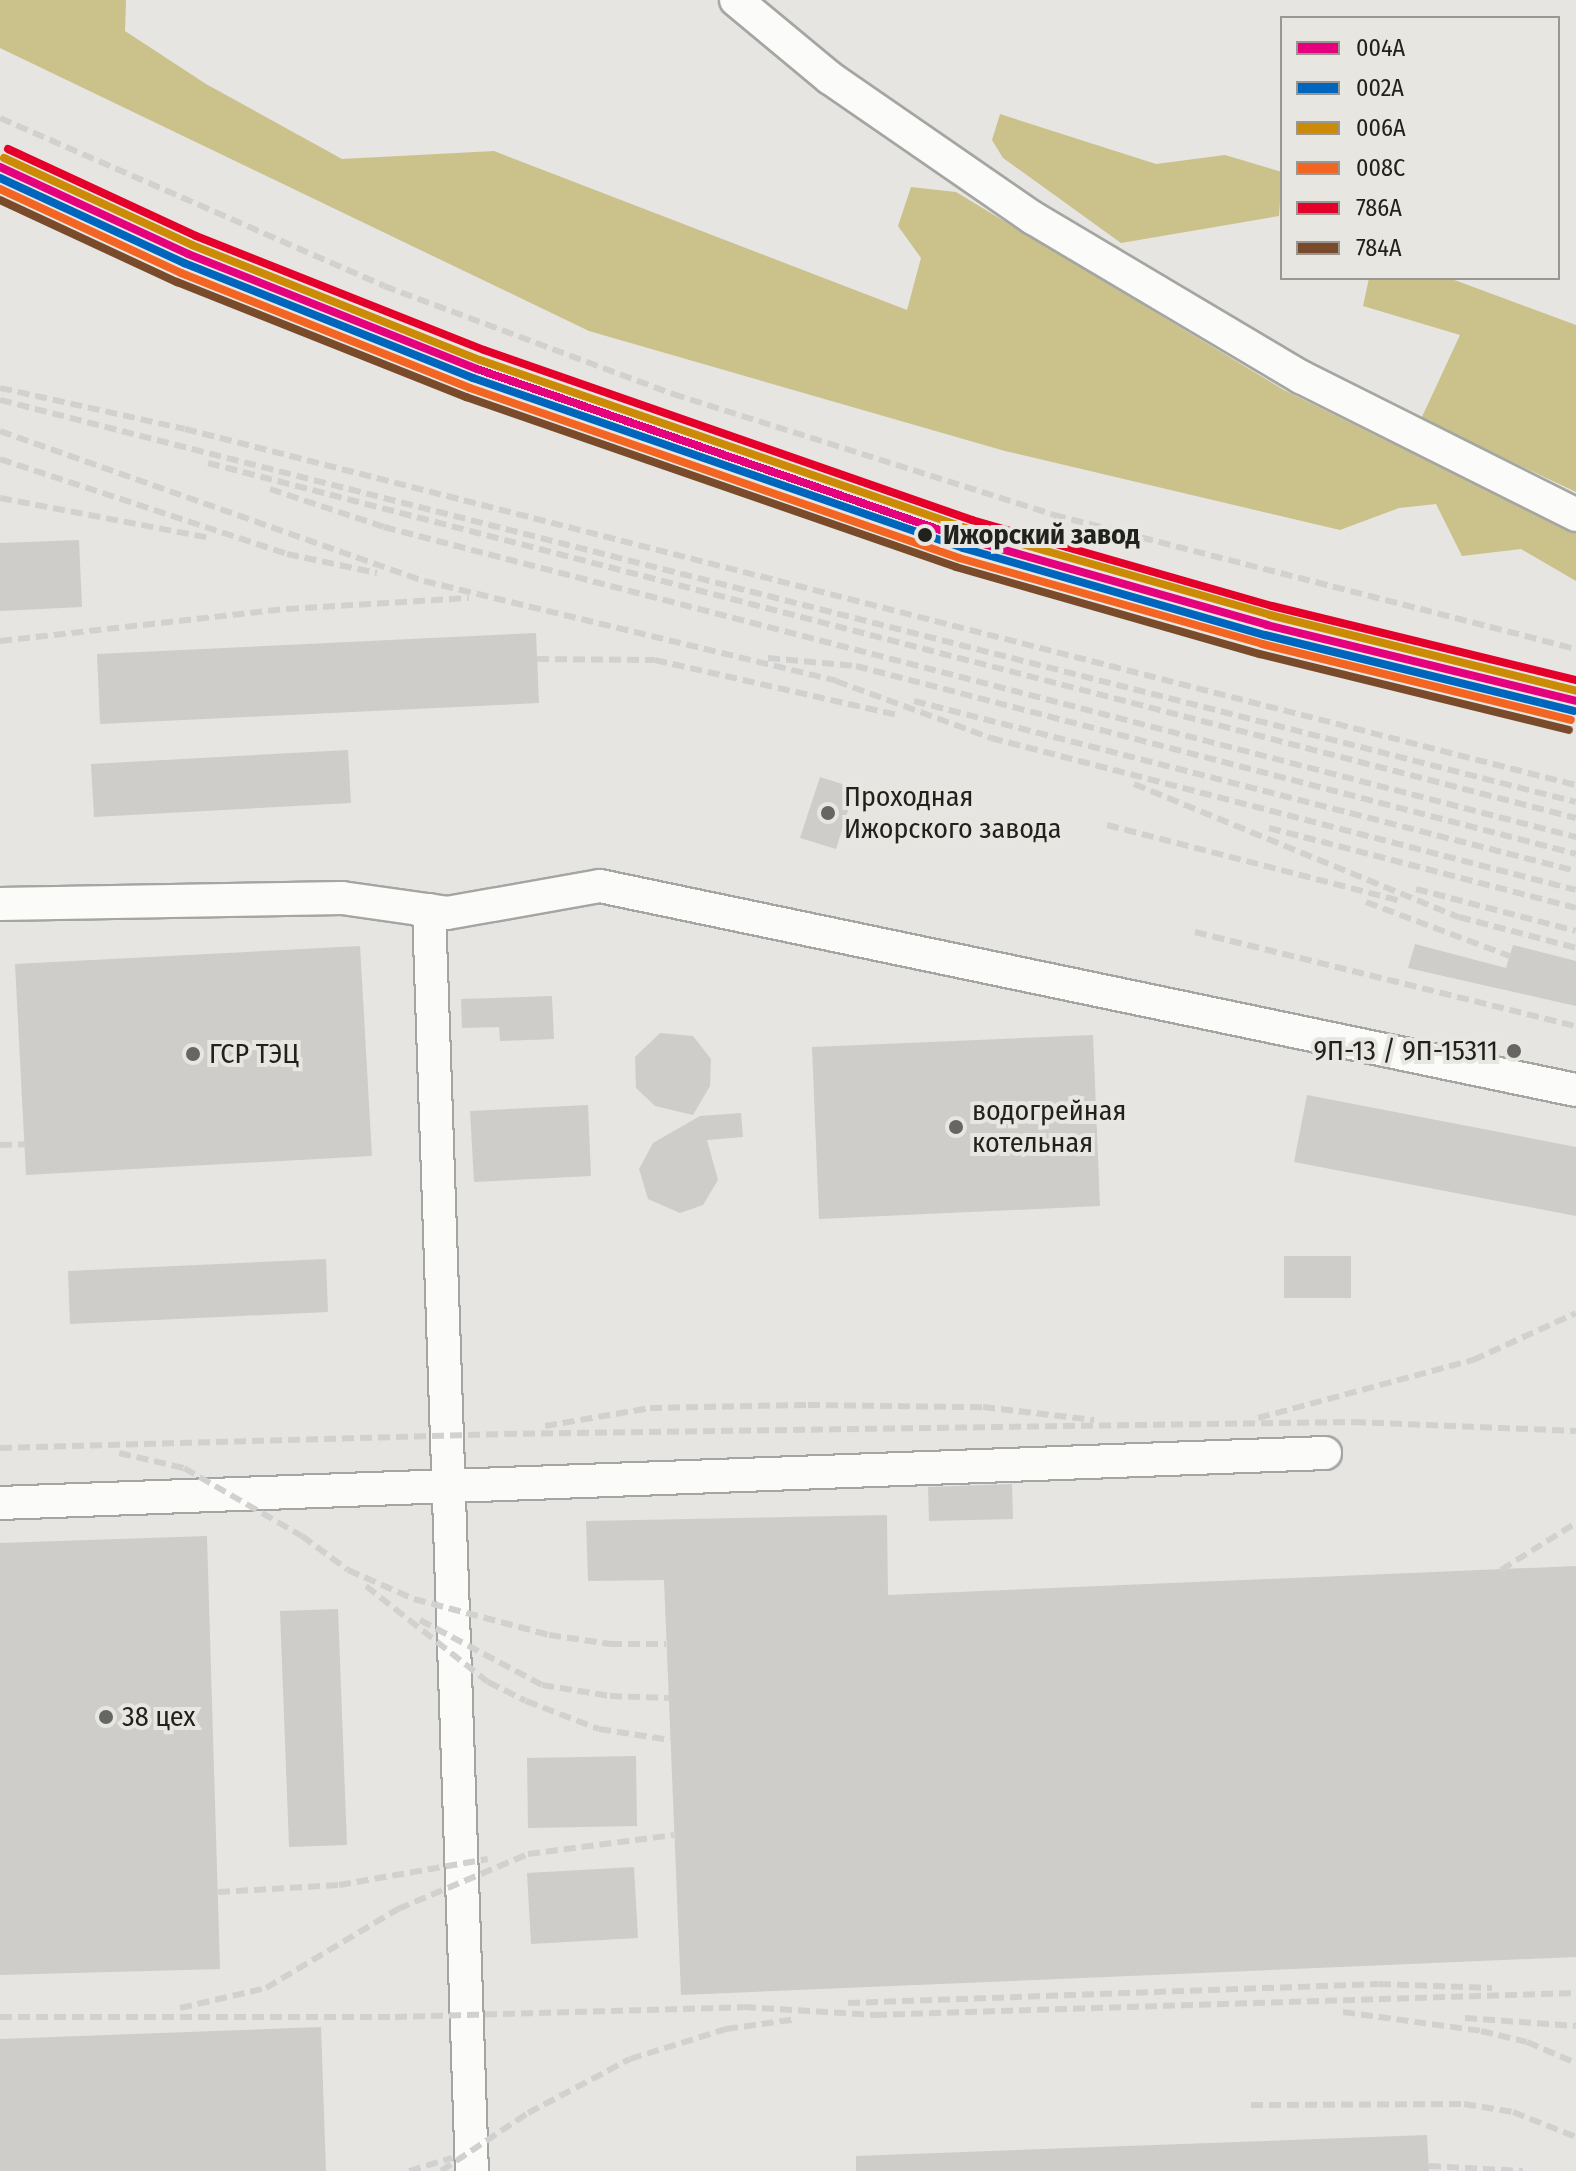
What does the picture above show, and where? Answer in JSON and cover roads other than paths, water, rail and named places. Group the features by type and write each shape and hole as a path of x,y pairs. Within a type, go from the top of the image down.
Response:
{"lane":[{"path":"736,0 830,78 1033,218 1301,377 1576,515"},
{"path":"0,904 342,898 447,913 600,886 1576,1090"},
{"path":"429,910 452,1484 472,2171"},
{"path":"0,1503 1325,1453"}],"railway":[{"path":"0,118 384,286 673,394 1054,515 1576,649"},
{"path":"0,388 185,429 1576,785"},
{"path":"0,400 1576,802"},
{"path":"0,431 424,581 836,681 991,738 1576,890"},
{"path":"0,459 287,554 377,573"},
{"path":"208,463 1576,818"},
{"path":"270,489 384,527 1576,837"},
{"path":"0,498 209,538"},
{"path":"0,641 287,609 469,598"},
{"path":"768,658 856,666 1576,854"},
{"path":"537,659 655,660 897,715"},
{"path":"914,701 1576,871"},
{"path":"1134,784 1459,917 1576,948"},
{"path":"1107,825 1401,901"},
{"path":"1269,828 1576,908"},
{"path":"1416,889 1576,931"},
{"path":"1366,902 1510,956"},
{"path":"1195,932 1576,1026"},
{"path":"0,1145 25,1144"},
{"path":"1258,1418 1473,1360 1576,1313"},
{"path":"545,1426 650,1408 808,1405 983,1407 1094,1420"},
{"path":"0,1448 505,1434 1354,1422 1576,1431"},
{"path":"119,1453 184,1468 302,1536 348,1570 414,1599 549,1635 610,1644 666,1644"},
{"path":"1501,1570 1576,1523"},
{"path":"366,1586 488,1682 526,1701 599,1729 670,1740"},
{"path":"420,1620 542,1685 610,1696 669,1698"},
{"path":"180,2008 266,1988 398,1909 528,1854 674,1835"},
{"path":"218,1892 339,1885 488,1859"},
{"path":"848,2003 1379,1984 1492,1988"},
{"path":"0,2017 395,2017 744,2007 875,2015 1576,1993"},
{"path":"1343,2012 1481,2031 1527,2042 1576,2063"},
{"path":"1465,2018 1576,2026"},
{"path":"441,2171 528,2113 630,2059 726,2029 797,2019"},
{"path":"1251,2105 1464,2104 1513,2112 1576,2137"},
{"path":"409,2171 452,2158"},
{"path":"1429,2166 1523,2171"}],"place":[{"name":"Ижорский завод","path":"925,535"},
{"name":"Проходная Ижорского завода","path":"828,813"},
{"name":"9П-13 / 9П-15311","path":"1514,1051"},
{"name":"ГСР ТЭЦ","path":"193,1054"},
{"name":"водогрейная котельная","path":"956,1127"},
{"name":"38 цех","path":"106,1717"}]}
